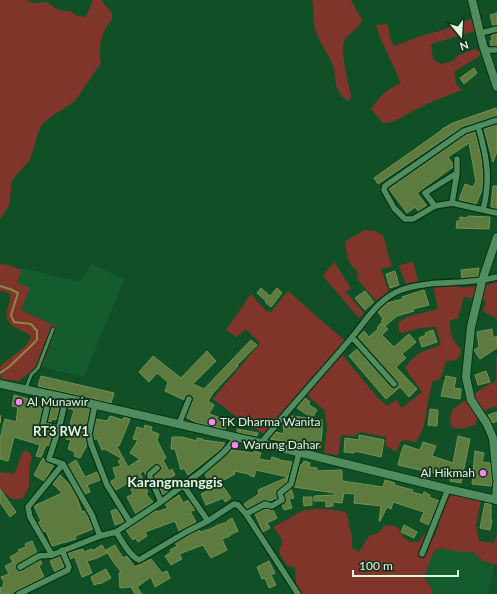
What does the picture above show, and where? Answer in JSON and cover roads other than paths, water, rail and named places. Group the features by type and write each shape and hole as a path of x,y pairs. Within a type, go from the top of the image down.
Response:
{"street":[{"path":"472,0 485,50 497,87"},
{"path":"481,34 497,29"},
{"path":"485,50 497,50"},
{"path":"497,120 464,131 385,186 384,190 394,208 405,219 413,219 435,206 452,203 497,213"},
{"path":"478,126 486,152 488,170 488,187 483,210"},
{"path":"452,203 456,173 456,159"},
{"path":"435,206 425,194 456,173"},
{"path":"497,237 482,281 471,327 466,377 471,400 495,436 497,478"},
{"path":"261,443 352,337 366,318 387,298 400,290 420,286 482,281 497,277"},
{"path":"352,337 394,384"},
{"path":"0,384 50,394 261,443 448,490 496,500 497,484"},
{"path":"50,394 43,425 59,428"},
{"path":"66,398 59,428 49,459 63,464 88,508 100,536"},
{"path":"179,424 189,399"},
{"path":"95,405 89,434 91,444 107,485 130,522"},
{"path":"20,567 39,556 52,555 100,536 116,532 161,502 202,471 224,452 236,438"},
{"path":"246,514 265,504 272,506 282,500 280,494 292,484 299,453"},
{"path":"52,555 30,517 28,506 63,464"},
{"path":"157,468 150,476 161,502"},
{"path":"183,485 208,521"},
{"path":"422,554 448,490"},
{"path":"116,532 130,552 139,560 186,532 208,521 234,504 238,505 246,514 298,594"},
{"path":"19,594 68,570 69,567 62,550"}],"lane":[{"path":"25,389 31,375 38,368 53,329"}],"waterway":[{"path":"0,286 18,293 11,315 14,322 31,324 37,331 37,340 9,367 0,373"},
{"path":"0,416 0,422"}],"place":[{"name":"Al Munawir","path":"19,402"},
{"name":"TK Dharma Wanita","path":"212,422"},
{"name":"Warung Dahar","path":"235,445"},
{"name":"Al Hikmah","path":"483,473"}],"district":[{"name":"RT3 RW1","path":"61,431"},
{"name":"Karangmanggis","path":"175,482"}]}
